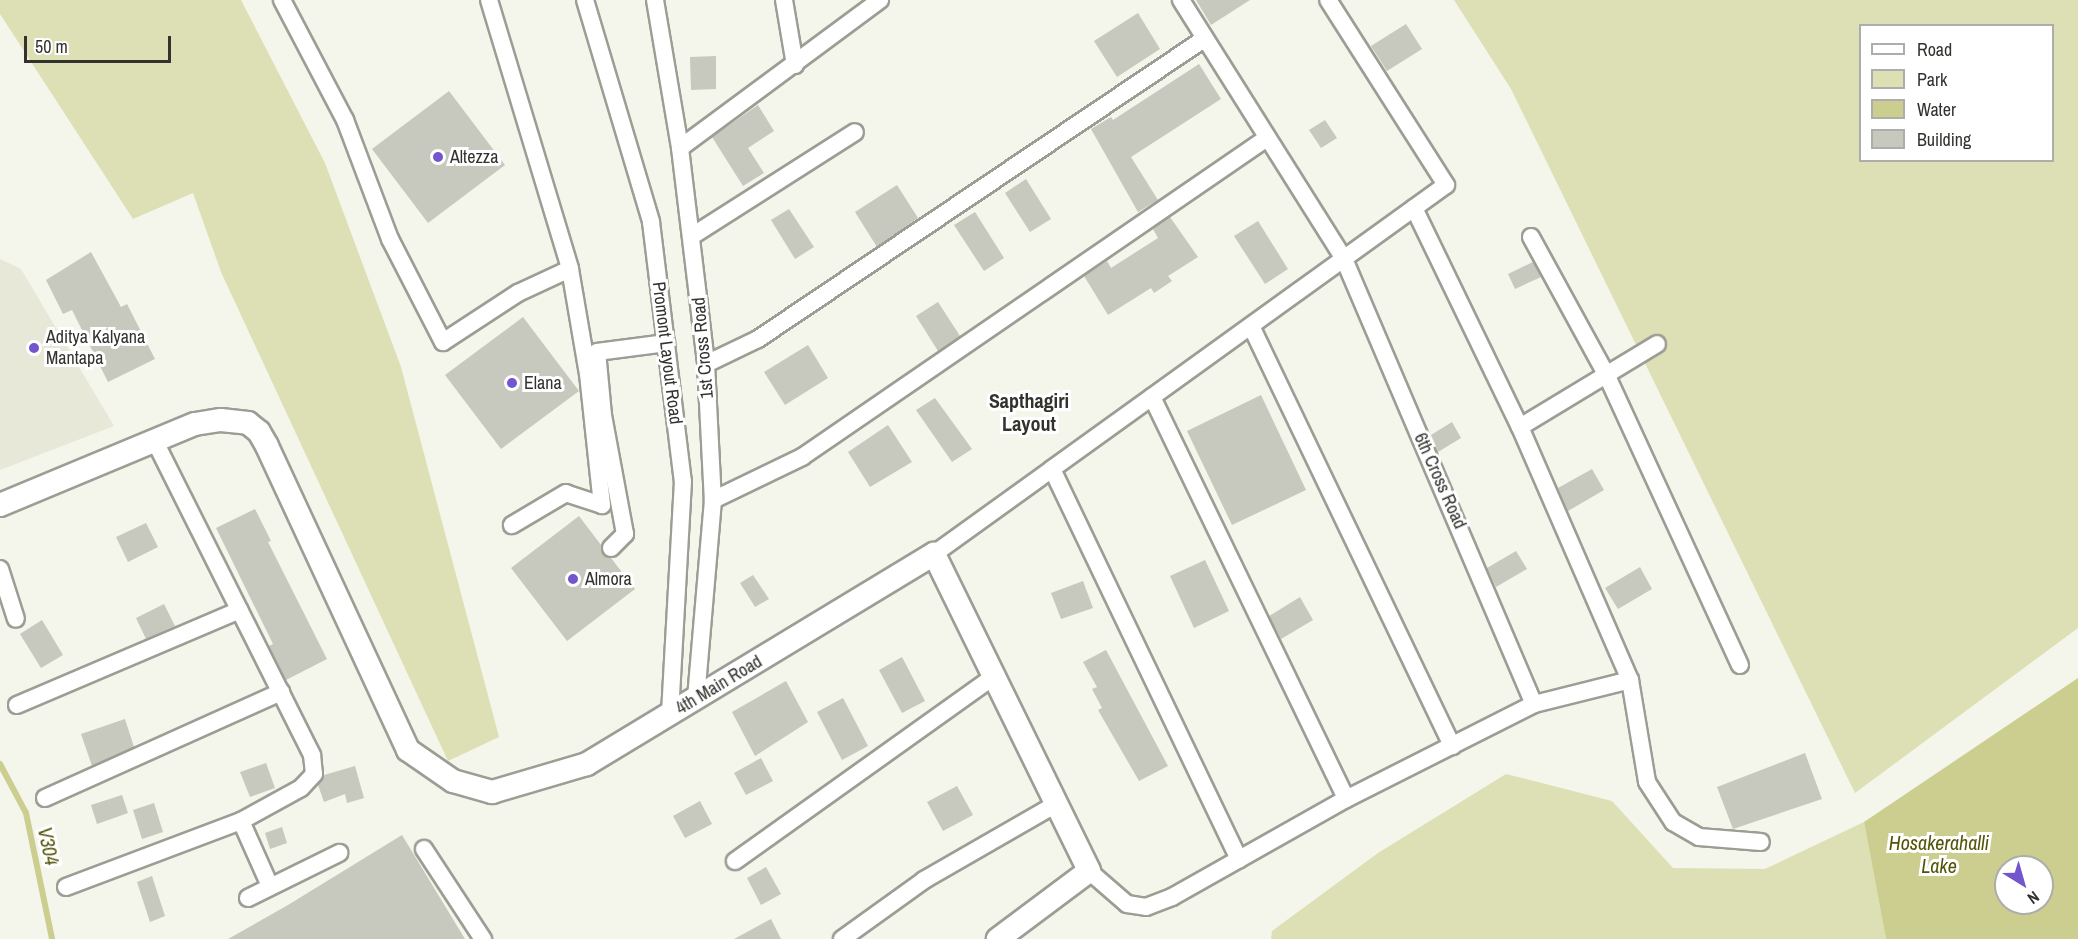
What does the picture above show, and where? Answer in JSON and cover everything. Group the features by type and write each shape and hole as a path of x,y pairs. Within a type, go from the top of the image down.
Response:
{"street":[{"path":"282,0 345,120 390,239 442,342 518,293 570,269"},
{"path":"489,0 570,269 588,374 602,506 566,493 512,525"},
{"name":"Promont Layout Road","path":"585,0 651,222 683,481 670,714"},
{"name":"1st Cross Road","path":"655,0 680,148 706,364 713,500 696,699"},
{"path":"784,0 795,65"},
{"path":"680,148 880,0"},
{"name":"6th Cross Road","path":"1181,0 1344,259 1534,704"},
{"path":"1328,0 1446,185 934,554 1089,871 1127,904 1146,907 1172,897 1346,799 1534,704 1630,680"},
{"path":"706,364 758,339 1204,39"},
{"path":"692,236 855,132"},
{"path":"713,500 802,457 1267,138"},
{"path":"1414,208 1520,427 1630,680 1647,782 1673,822 1699,837 1761,842"},
{"path":"1531,237 1607,376 1740,665"},
{"path":"1251,326 1452,746"},
{"path":"611,548 625,534 603,415 597,352 666,343"},
{"path":"1520,427 1657,344"},
{"path":"1152,397 1346,799"},
{"name":"4th Main Road","path":"155,441 195,424 221,420 248,423 259,432 408,750 453,781 492,792 587,764 934,554"},
{"path":"0,505 155,441 312,754 314,774 301,788 241,821 66,886"},
{"path":"1052,469 1239,859"},
{"path":"0,569 16,619"},
{"path":"17,705 240,610"},
{"path":"735,861 994,676"},
{"path":"45,798 280,692"},
{"path":"842,939 924,880 1056,804"},
{"path":"241,821 270,886"},
{"path":"424,849 483,939"},
{"path":"248,898 339,853"},
{"path":"998,939 1089,871"}],"shaded area":[{"name":"Aditya Kalyana Mantapa","path":"0,259 21,269 114,426 0,470"}],"green space":[{"path":"0,0 241,0 325,163 401,367 499,737 448,761 221,272 193,193 133,219 0,14"},
{"path":"1454,0 2078,0 2078,628 1855,793 1511,89"},
{"path":"1506,774 1612,801 1673,868 1765,869 1864,822 1886,939 1271,939 1272,931 1378,853"}],"water":[{"name":"Hosakerahalli Lake","path":"2078,678 2078,939 1886,939 1864,822"}],"building":[{"path":"1196,0 1250,0 1211,25"},
{"path":"1138,13 1160,49 1117,77 1094,41"},
{"path":"1406,24 1422,49 1387,71 1371,46"},
{"path":"716,56 716,89 691,90 690,57"},
{"path":"1199,64 1221,99 1131,157 1158,200 1138,212 1091,129 1111,117 1113,120"},
{"name":"Altezza","path":"449,91 505,165 428,223 372,149"},
{"path":"758,105 774,131 748,148 764,173 743,186 712,137"},
{"path":"1325,120 1337,138 1321,148 1309,130"},
{"path":"1026,179 1051,219 1030,232 1005,193"},
{"path":"897,185 918,218 877,247 855,212"},
{"path":"789,209 814,247 795,259 771,220"},
{"path":"975,212 1004,258 984,271 954,225"},
{"path":"1170,217 1198,257 1168,276 1172,281 1154,293 1151,288 1108,315 1084,276 1107,261 1111,268 1158,238 1153,229"},
{"path":"1258,221 1288,269 1265,284 1234,236"},
{"path":"91,252 121,307 127,304 155,359 108,382 72,310 63,314 46,280"},
{"path":"1533,262 1541,277 1515,289 1508,274"},
{"path":"938,302 960,336 938,351 916,316"},
{"name":"Elana","path":"523,317 579,391 501,449 445,375"},
{"path":"808,345 828,378 785,405 764,372"},
{"path":"1261,395 1306,490 1232,525 1187,431"},
{"path":"935,398 972,449 952,462 916,410"},
{"path":"1452,422 1461,438 1438,452 1431,435"},
{"path":"888,425 912,462 870,487 848,452"},
{"path":"1592,469 1604,490 1568,511 1558,488"},
{"path":"255,509 271,541 268,542 327,659 286,680 269,646 273,644 216,528"},
{"name":"Almora","path":"579,516 601,545 603,555 611,558 635,589 567,641 511,568"},
{"path":"146,523 158,547 128,562 116,537"},
{"path":"1516,551 1527,569 1496,587 1487,568"},
{"path":"1205,560 1229,611 1194,628 1170,576"},
{"path":"1640,567 1652,589 1618,609 1605,588"},
{"path":"753,575 769,599 755,607 740,583"},
{"path":"1083,581 1093,608 1061,619 1051,593"},
{"path":"1300,597 1313,620 1281,639 1269,616"},
{"path":"164,604 175,626 146,639 136,618"},
{"path":"42,620 63,655 41,668 20,634"},
{"path":"1106,650 1168,766 1139,781 1098,710 1102,708 1092,689 1097,687 1083,662"},
{"path":"902,657 925,701 902,713 879,670"},
{"path":"786,681 808,722 755,756 732,712"},
{"path":"843,698 868,746 842,760 817,712"},
{"path":"125,719 134,747 92,766 81,734"},
{"path":"1805,753 1822,799 1733,829 1717,787"},
{"path":"761,758 773,781 746,795 734,773"},
{"path":"266,763 275,788 250,797 240,772"},
{"path":"355,766 364,798 347,803 345,794 324,802 318,785 324,775"},
{"path":"957,786 973,815 943,831 927,802"},
{"path":"122,795 128,813 97,824 91,805"},
{"path":"700,801 712,824 685,838 673,816"},
{"path":"154,803 163,832 142,839 133,810"},
{"path":"282,827 287,843 270,849 265,833"},
{"path":"402,835 465,939 228,939 288,905"},
{"path":"766,867 781,894 761,905 747,878"},
{"path":"152,876 165,916 150,922 137,882"},
{"path":"771,919 781,939 734,939"}],"waterway":[{"name":"V304","path":"0,764 26,813 52,939"}],"place":[{"name":"Altezza","path":"438,157"},
{"name":"Aditya Kalyana Mantapa","path":"34,348"},
{"name":"Elana","path":"512,383"},
{"name":"Almora","path":"573,579"}],"district":[{"name":"Sapthagiri Layout","path":"1029,412"}]}
